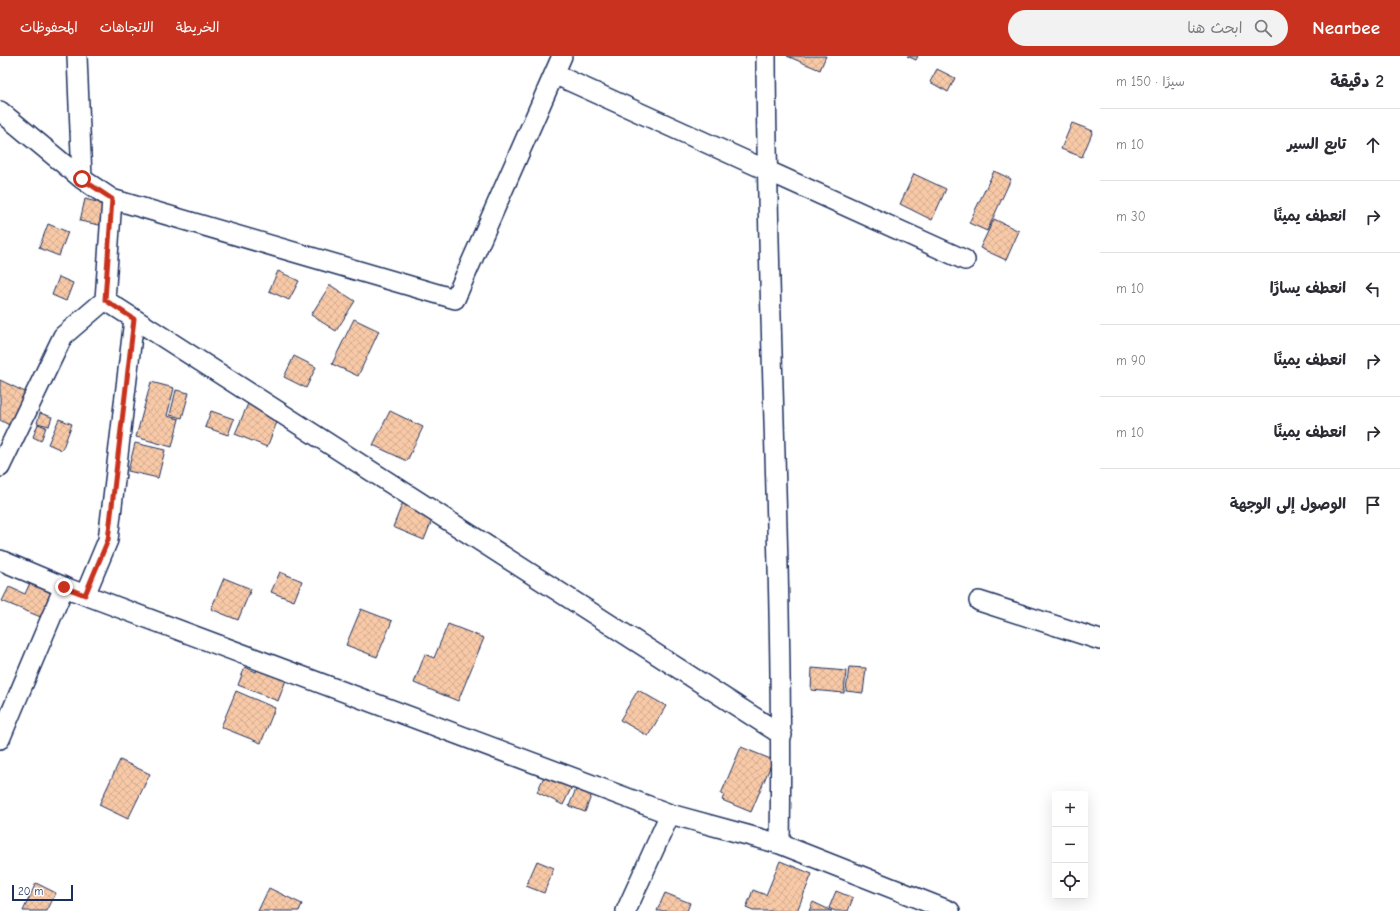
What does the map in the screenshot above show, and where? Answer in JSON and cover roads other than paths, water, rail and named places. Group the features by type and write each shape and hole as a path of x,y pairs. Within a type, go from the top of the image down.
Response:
{"street":[{"path":"77,56 82,179"},
{"path":"0,111 82,179 112,199 455,300 562,56"},
{"path":"766,56 767,170 782,734 780,844"},
{"path":"554,74 966,260"},
{"path":"0,467 63,336 105,300 112,199"},
{"path":"105,300 782,734"},
{"path":"85,595 108,540 134,319"},
{"path":"0,560 85,595 670,814 780,844 950,911"},
{"path":"0,740 64,587"},
{"path":"978,601 1100,640"},
{"path":"626,911 670,814"}]}
